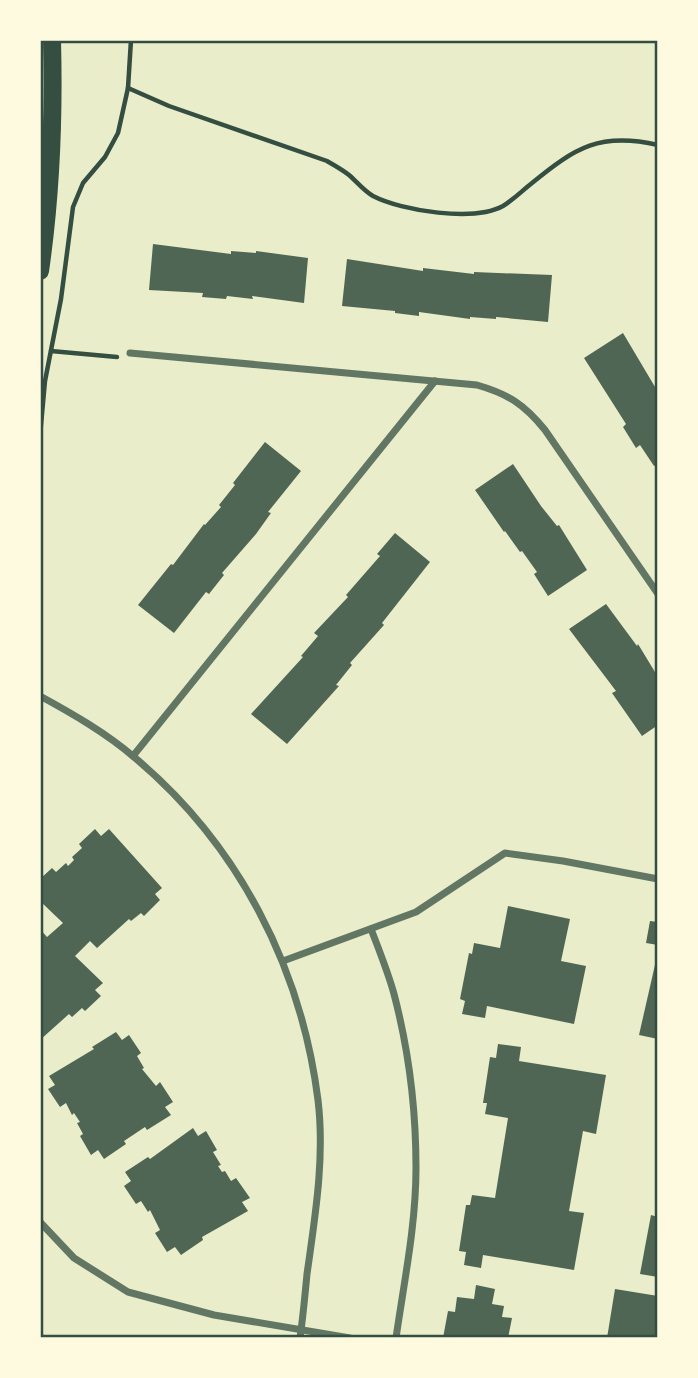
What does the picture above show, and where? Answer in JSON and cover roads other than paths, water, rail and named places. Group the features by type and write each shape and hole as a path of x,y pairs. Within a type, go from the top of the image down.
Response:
{"main road":[{"path":"40,271 46,229 51,148 52,40"}],"street":[{"path":"134,353 477,385 497,391 516,400 545,429 658,594"},
{"path":"133,756 435,381"},
{"path":"40,696 76,716 133,756 173,792 208,832 240,875 266,922 283,961 298,1002 318,1101 320,1150 317,1205 300,1334"},
{"path":"283,961 416,912 505,853 658,879"},
{"path":"372,929 394,993 407,1053 414,1111 416,1169 413,1210 397,1338"},
{"path":"40,1222 74,1258 128,1292 300,1334 350,1338"}]}
